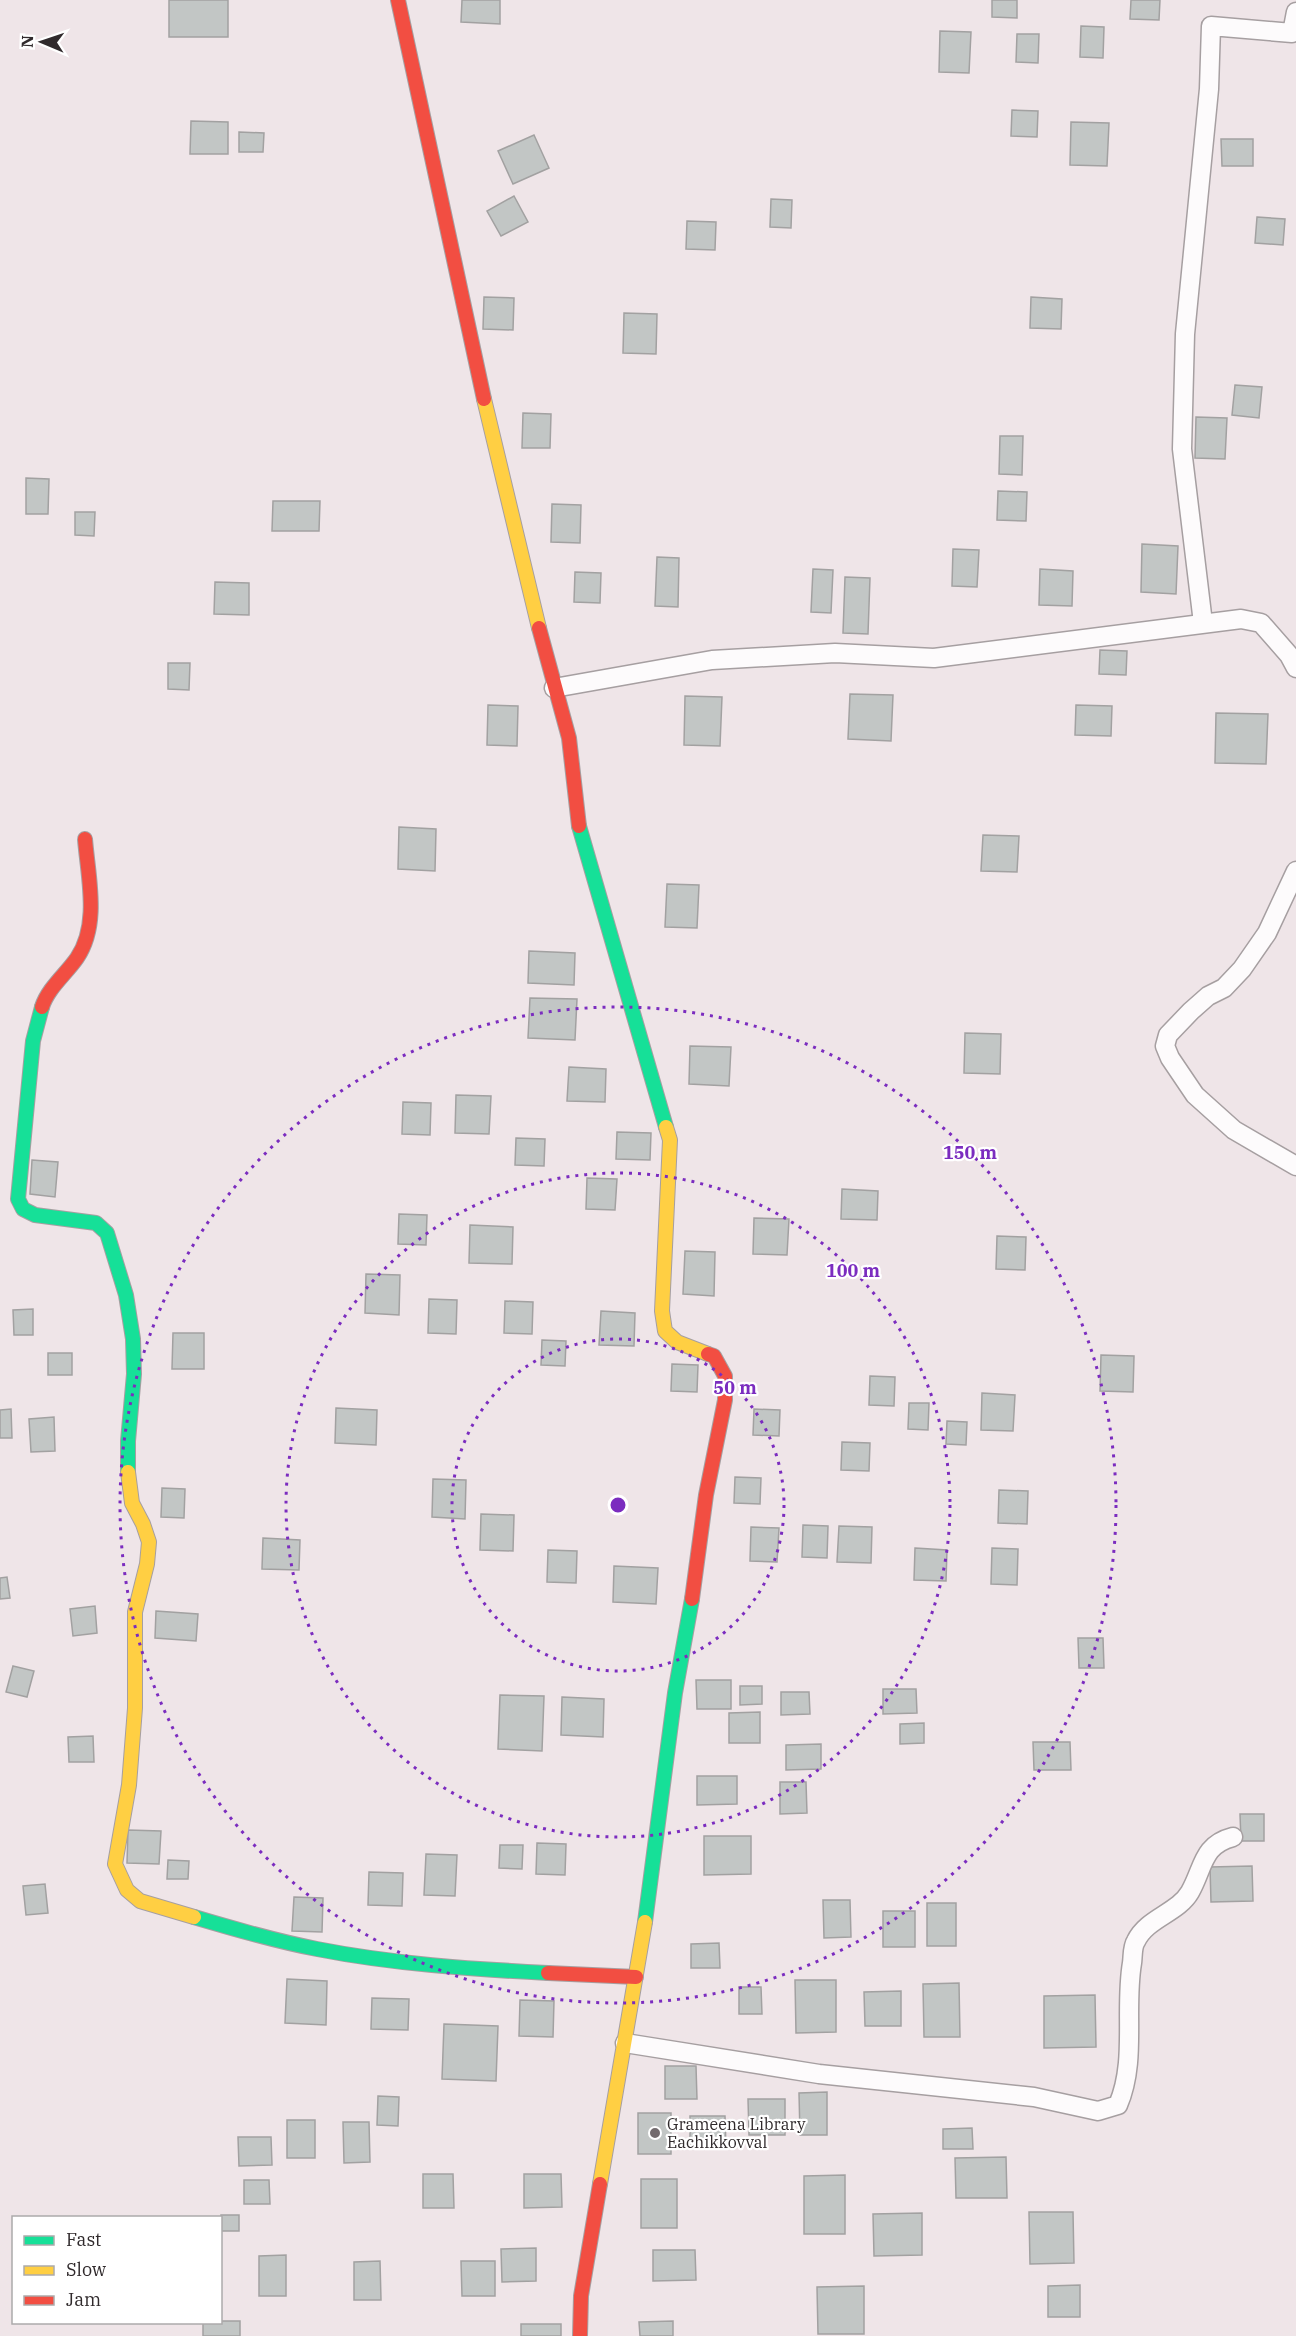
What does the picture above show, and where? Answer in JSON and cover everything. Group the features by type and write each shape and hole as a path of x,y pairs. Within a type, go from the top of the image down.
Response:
{"street":[{"path":"398,0 487,413 554,688 569,738 580,833 670,1140 662,1311 665,1331 677,1342 714,1356 725,1376 725,1400 706,1495 689,1625 675,1694 636,1977 581,2296 580,2336"},
{"path":"1203,623 1182,448 1185,334 1209,88 1211,26 1294,34 1296,12"},
{"path":"554,688 712,660 835,653 934,658 1241,619 1261,623 1289,655 1296,668"},
{"path":"85,839 89,909 87,937 77,957 45,999 39,1030 33,1041 18,1198 23,1209 35,1215 96,1223 106,1233 126,1295 131,1328 134,1374 128,1441 128,1480 132,1503 149,1542 147,1564 135,1612 135,1708 129,1785 115,1864 120,1877 127,1890 140,1901 278,1941 345,1954 451,1967 636,1977"},
{"path":"1296,871 1267,933 1242,969 1224,988 1208,996 1191,1011 1168,1035 1165,1046 1170,1058 1194,1095 1234,1130 1296,1166"},
{"path":"625,2043 819,2074 1034,2097 1098,2111 1118,2105 1125,2088 1130,1976 1135,1941 1152,1922 1179,1905 1189,1894 1205,1858 1218,1841 1233,1837"}],"building":[{"path":"169,0 228,0 228,37 169,37"},
{"path":"462,0 500,0 500,24 461,22"},
{"path":"992,0 1017,0 1017,18 992,17"},
{"path":"1131,0 1160,0 1159,20 1130,19"},
{"path":"1081,26 1104,27 1103,58 1080,57"},
{"path":"940,31 971,32 969,73 939,72"},
{"path":"1017,34 1039,34 1038,63 1016,62"},
{"path":"1012,110 1038,111 1037,137 1011,136"},
{"path":"191,121 228,122 228,154 190,154"},
{"path":"1071,122 1109,123 1107,166 1070,165"},
{"path":"239,132 264,133 263,152 239,152"},
{"path":"534,135 549,168 513,184 498,151"},
{"path":"1221,139 1253,139 1253,166 1222,166"},
{"path":"514,196 528,222 501,236 487,211"},
{"path":"771,199 792,200 791,228 770,227"},
{"path":"1257,217 1285,219 1283,245 1255,243"},
{"path":"687,221 716,222 715,250 686,249"},
{"path":"484,297 514,298 513,330 483,329"},
{"path":"1031,297 1062,299 1061,329 1030,328"},
{"path":"624,313 657,314 656,354 623,353"},
{"path":"1235,385 1262,387 1259,418 1232,415"},
{"path":"523,413 551,414 550,448 522,448"},
{"path":"1196,417 1227,418 1225,459 1195,458"},
{"path":"1000,436 1023,436 1022,475 999,474"},
{"path":"26,478 49,479 48,514 26,514"},
{"path":"998,491 1027,492 1026,521 997,520"},
{"path":"273,501 320,501 319,531 272,531"},
{"path":"552,504 581,505 580,543 551,542"},
{"path":"75,512 95,512 94,536 75,535"},
{"path":"1142,544 1178,546 1176,594 1141,592"},
{"path":"953,549 979,550 977,587 952,586"},
{"path":"657,557 679,558 678,607 655,606"},
{"path":"813,569 833,570 831,613 811,612"},
{"path":"1040,569 1073,571 1072,606 1039,605"},
{"path":"575,572 601,573 600,603 574,602"},
{"path":"845,577 870,578 868,634 843,633"},
{"path":"215,582 249,583 249,615 214,614"},
{"path":"1100,650 1127,651 1126,675 1099,674"},
{"path":"168,663 190,663 189,690 168,689"},
{"path":"850,694 893,695 891,741 848,739"},
{"path":"685,696 722,697 720,746 684,745"},
{"path":"488,705 518,706 517,746 487,745"},
{"path":"1076,705 1112,706 1111,736 1075,735"},
{"path":"1216,713 1268,714 1266,764 1215,763"},
{"path":"399,827 436,829 435,871 398,869"},
{"path":"983,835 1019,836 1017,872 981,871"},
{"path":"667,884 699,885 697,928 665,927"},
{"path":"529,951 575,953 574,985 528,983"},
{"path":"530,998 577,999 575,1040 528,1038"},
{"path":"965,1033 1001,1034 1000,1074 964,1073"},
{"path":"690,1046 731,1047 729,1086 689,1084"},
{"path":"569,1067 606,1069 605,1102 567,1101"},
{"path":"456,1095 491,1096 489,1134 455,1133"},
{"path":"403,1102 431,1103 430,1135 402,1134"},
{"path":"617,1132 651,1133 650,1160 616,1159"},
{"path":"516,1138 545,1139 544,1166 515,1165"},
{"path":"32,1160 58,1162 55,1197 30,1194"},
{"path":"587,1178 617,1179 615,1210 586,1209"},
{"path":"842,1189 878,1191 877,1220 841,1219"},
{"path":"399,1214 427,1215 426,1245 398,1244"},
{"path":"754,1218 789,1219 787,1255 753,1254"},
{"path":"470,1225 513,1227 512,1264 469,1263"},
{"path":"997,1236 1026,1237 1025,1270 996,1269"},
{"path":"685,1251 715,1252 714,1296 683,1294"},
{"path":"366,1274 400,1275 399,1315 365,1313"},
{"path":"429,1299 457,1300 456,1334 428,1333"},
{"path":"505,1301 533,1302 532,1334 504,1333"},
{"path":"33,1309 33,1335 14,1335 13,1310"},
{"path":"601,1311 635,1313 634,1346 599,1345"},
{"path":"173,1333 204,1333 204,1369 172,1369"},
{"path":"542,1340 566,1341 565,1366 541,1365"},
{"path":"48,1353 72,1353 72,1375 48,1375"},
{"path":"1101,1355 1134,1356 1133,1392 1100,1391"},
{"path":"672,1364 698,1365 697,1392 671,1391"},
{"path":"870,1376 895,1377 894,1406 869,1405"},
{"path":"982,1393 1015,1395 1013,1431 981,1430"},
{"path":"909,1403 929,1403 928,1430 908,1429"},
{"path":"336,1408 377,1410 376,1445 335,1443"},
{"path":"11,1409 12,1438 0,1438 0,1410"},
{"path":"754,1409 780,1410 779,1436 753,1435"},
{"path":"54,1417 55,1451 31,1452 29,1419"},
{"path":"947,1421 967,1422 966,1445 946,1444"},
{"path":"842,1442 870,1443 869,1471 841,1470"},
{"path":"735,1477 761,1478 760,1504 734,1503"},
{"path":"433,1479 466,1480 465,1519 432,1517"},
{"path":"162,1488 185,1489 184,1518 161,1517"},
{"path":"999,1490 1028,1491 1027,1524 998,1523"},
{"path":"481,1514 514,1515 513,1551 480,1550"},
{"path":"803,1525 828,1526 827,1558 802,1557"},
{"path":"839,1526 872,1527 871,1563 837,1562"},
{"path":"751,1527 779,1528 777,1562 750,1561"},
{"path":"263,1538 300,1540 299,1570 262,1569"},
{"path":"915,1548 947,1550 946,1581 914,1580"},
{"path":"992,1548 1018,1549 1017,1585 991,1584"},
{"path":"548,1550 577,1551 576,1583 547,1582"},
{"path":"614,1566 658,1568 656,1604 613,1602"},
{"path":"7,1577 10,1598 0,1599 0,1578"},
{"path":"95,1606 97,1633 73,1636 70,1609"},
{"path":"156,1611 198,1614 196,1641 155,1638"},
{"path":"1078,1638 1103,1638 1104,1668 1079,1668"},
{"path":"13,1666 34,1671 27,1697 6,1692"},
{"path":"696,1680 731,1680 731,1709 697,1709"},
{"path":"740,1686 762,1686 762,1704 740,1705"},
{"path":"883,1689 916,1689 917,1713 883,1714"},
{"path":"781,1692 809,1692 810,1714 781,1715"},
{"path":"500,1695 544,1696 542,1751 498,1749"},
{"path":"562,1697 604,1699 603,1737 561,1735"},
{"path":"760,1712 760,1743 729,1743 729,1713"},
{"path":"924,1723 924,1743 900,1744 900,1724"},
{"path":"93,1736 94,1762 69,1762 68,1737"},
{"path":"1033,1742 1070,1742 1071,1770 1034,1770"},
{"path":"821,1744 821,1769 786,1770 786,1745"},
{"path":"697,1776 737,1776 737,1804 697,1805"},
{"path":"780,1782 806,1782 807,1813 780,1814"},
{"path":"1240,1814 1264,1814 1264,1841 1241,1841"},
{"path":"128,1830 161,1831 159,1864 127,1863"},
{"path":"704,1836 751,1836 751,1874 704,1875"},
{"path":"537,1843 566,1844 565,1875 536,1874"},
{"path":"500,1845 523,1845 522,1869 499,1868"},
{"path":"426,1854 457,1855 455,1896 424,1895"},
{"path":"168,1860 189,1861 188,1879 167,1879"},
{"path":"1252,1866 1253,1901 1211,1902 1210,1867"},
{"path":"369,1872 403,1873 402,1906 368,1905"},
{"path":"45,1884 48,1913 26,1915 23,1886"},
{"path":"294,1897 323,1898 322,1932 292,1931"},
{"path":"823,1900 850,1900 851,1937 824,1938"},
{"path":"927,1903 956,1903 956,1946 927,1946"},
{"path":"883,1911 915,1911 915,1947 883,1947"},
{"path":"719,1943 720,1968 691,1968 691,1944"},
{"path":"287,1979 327,1981 326,2025 285,2023"},
{"path":"795,1980 836,1980 836,2032 796,2033"},
{"path":"959,1983 960,2037 924,2037 923,1984"},
{"path":"739,1987 761,1987 762,2014 739,2014"},
{"path":"901,1991 901,2026 865,2026 864,1992"},
{"path":"1095,1995 1096,2047 1044,2048 1044,1996"},
{"path":"372,1998 409,1999 408,2030 371,2029"},
{"path":"520,2000 554,2001 553,2037 519,2036"},
{"path":"444,2024 498,2026 496,2081 442,2079"},
{"path":"665,2066 696,2066 697,2099 665,2099"},
{"path":"827,2092 827,2135 800,2135 799,2093"},
{"path":"378,2096 399,2097 398,2126 377,2125"},
{"path":"748,2099 785,2099 785,2135 749,2135"},
{"name":"Grameena Library Eachikkovval","path":"638,2113 671,2113 671,2154 638,2154"},
{"path":"690,2116 725,2116 726,2148 690,2149"},
{"path":"287,2120 315,2120 315,2158 287,2158"},
{"path":"343,2122 369,2122 370,2162 344,2163"},
{"path":"972,2128 973,2149 943,2149 943,2129"},
{"path":"238,2137 271,2137 272,2165 239,2166"},
{"path":"1006,2157 1007,2198 956,2198 955,2158"},
{"path":"423,2174 453,2174 454,2208 423,2208"},
{"path":"524,2174 561,2174 562,2207 524,2208"},
{"path":"845,2175 845,2234 804,2234 804,2176"},
{"path":"641,2179 677,2179 677,2228 641,2228"},
{"path":"244,2180 269,2180 270,2204 244,2204"},
{"path":"1029,2212 1073,2212 1074,2263 1030,2264"},
{"path":"922,2213 922,2255 874,2256 873,2214"},
{"path":"239,2215 239,2231 222,2231 221,2216"},
{"path":"536,2248 536,2281 502,2282 501,2249"},
{"path":"653,2250 695,2250 696,2280 653,2281"},
{"path":"286,2255 286,2296 259,2296 259,2256"},
{"path":"380,2261 381,2300 354,2300 354,2262"},
{"path":"461,2261 495,2261 495,2296 462,2296"},
{"path":"1080,2285 1080,2317 1048,2317 1048,2286"},
{"path":"864,2286 864,2334 818,2334 817,2287"},
{"path":"240,2321 240,2336 203,2336 203,2324"},
{"path":"673,2321 673,2336 640,2336 639,2322"},
{"path":"521,2324 561,2324 561,2336 521,2336"}],"traffic: fast":[{"path":"579,826 666,1127"},
{"path":"42,1007 33,1041 18,1199 23,1209 35,1215 96,1223 107,1233 126,1295 133,1339 134,1374 128,1441 128,1472"},
{"path":"645,1922 675,1693 692,1599"},
{"path":"194,1917 270,1939 374,1959 548,1973"}],"traffic: slow":[{"path":"484,399 539,628"},
{"path":"666,1127 670,1140 662,1311 665,1331 677,1342 708,1354"},
{"path":"128,1472 132,1503 149,1542 147,1564 135,1612 135,1708 129,1785 115,1864 127,1890 140,1901 194,1917"},
{"path":"600,2184 645,1922"}],"traffic: jam":[{"path":"398,0 484,399"},
{"path":"539,628 569,738 579,826"},
{"path":"42,1007 53,987 77,958 88,930 91,900 85,839"},
{"path":"692,1599 706,1495 725,1400 725,1376 714,1356 708,1354"},
{"path":"548,1973 636,1977"},
{"path":"580,2336 581,2296 600,2184"}],"place":[{"name":"Grameena Library Eachikkovval","path":"655,2133"}]}
